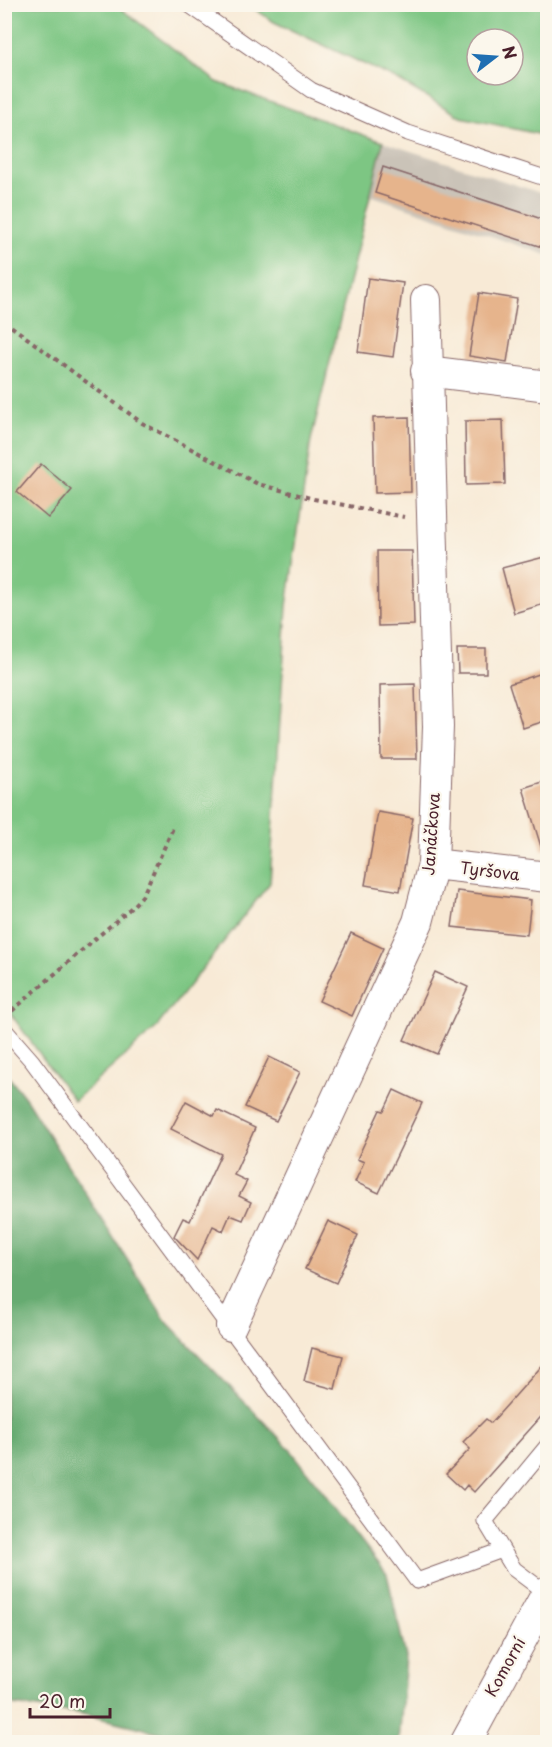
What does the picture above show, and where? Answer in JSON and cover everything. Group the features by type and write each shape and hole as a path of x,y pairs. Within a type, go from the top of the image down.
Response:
{"street":[{"name":"Janáčkova","path":"231,1326 418,922 433,864 438,727 433,523 426,371 426,300"},
{"path":"426,371 548,386"},
{"name":"Tyršova","path":"433,864 548,877"},
{"name":"Komorní","path":"466,1743 547,1592"}],"lane":[{"path":"188,4 311,90 408,133 548,179"},
{"path":"4,1029 32,1061 231,1326 417,1581 502,1550"},
{"name":"Komorní","path":"547,1592 514,1569 484,1521 548,1445"}],"path":[{"path":"4,321 142,423 258,484 433,523"},
{"path":"4,1017 132,907 142,895 173,828"}],"shaded area":[{"path":"383,142 547,195 547,255 370,195"}],"green space":[{"path":"4,5 116,5 217,82 383,142 311,440 287,606 270,883 155,1029 74,1101 5,1006"},
{"path":"249,5 547,5 547,136 461,117 396,79 274,22"},
{"path":"5,1072 26,1099 166,1321 290,1449 387,1574 406,1657 399,1742 199,1742 78,1713 5,1704"}],"building":[{"path":"383,167 548,221 548,249 375,193"},
{"path":"368,278 403,283 393,357 358,352"},
{"path":"479,293 517,299 507,362 469,356"},
{"path":"409,417 411,492 375,493 373,418"},
{"path":"503,420 505,484 466,485 465,421"},
{"path":"41,464 72,490 48,518 17,492"},
{"path":"377,551 412,551 414,625 378,626"},
{"path":"548,556 548,603 514,613 502,568"},
{"path":"457,649 486,649 486,673 458,673"},
{"path":"548,671 548,720 523,728 509,684"},
{"path":"415,684 417,759 381,759 380,685"},
{"path":"548,780 548,849 542,850 523,788"},
{"path":"378,812 413,818 400,891 365,885"},
{"path":"457,891 531,900 527,935 452,927"},
{"path":"351,933 383,948 352,1016 319,1001"},
{"path":"435,972 468,987 437,1054 404,1040"},
{"path":"269,1057 300,1072 276,1121 245,1107"},
{"path":"394,1090 422,1103 379,1193 355,1182 364,1162 357,1159 380,1110 384,1111"},
{"path":"186,1101 214,1116 217,1110 255,1128 234,1175 247,1181 239,1196 251,1202 243,1220 230,1215 223,1231 213,1226 197,1260 174,1236 183,1218 190,1221 221,1154 171,1129"},
{"path":"328,1221 358,1235 336,1283 305,1269"},
{"path":"312,1348 343,1356 335,1389 304,1381"},
{"path":"548,1359 548,1409 474,1492 467,1485 463,1490 446,1474 470,1449 463,1442 486,1419 491,1423"}]}
